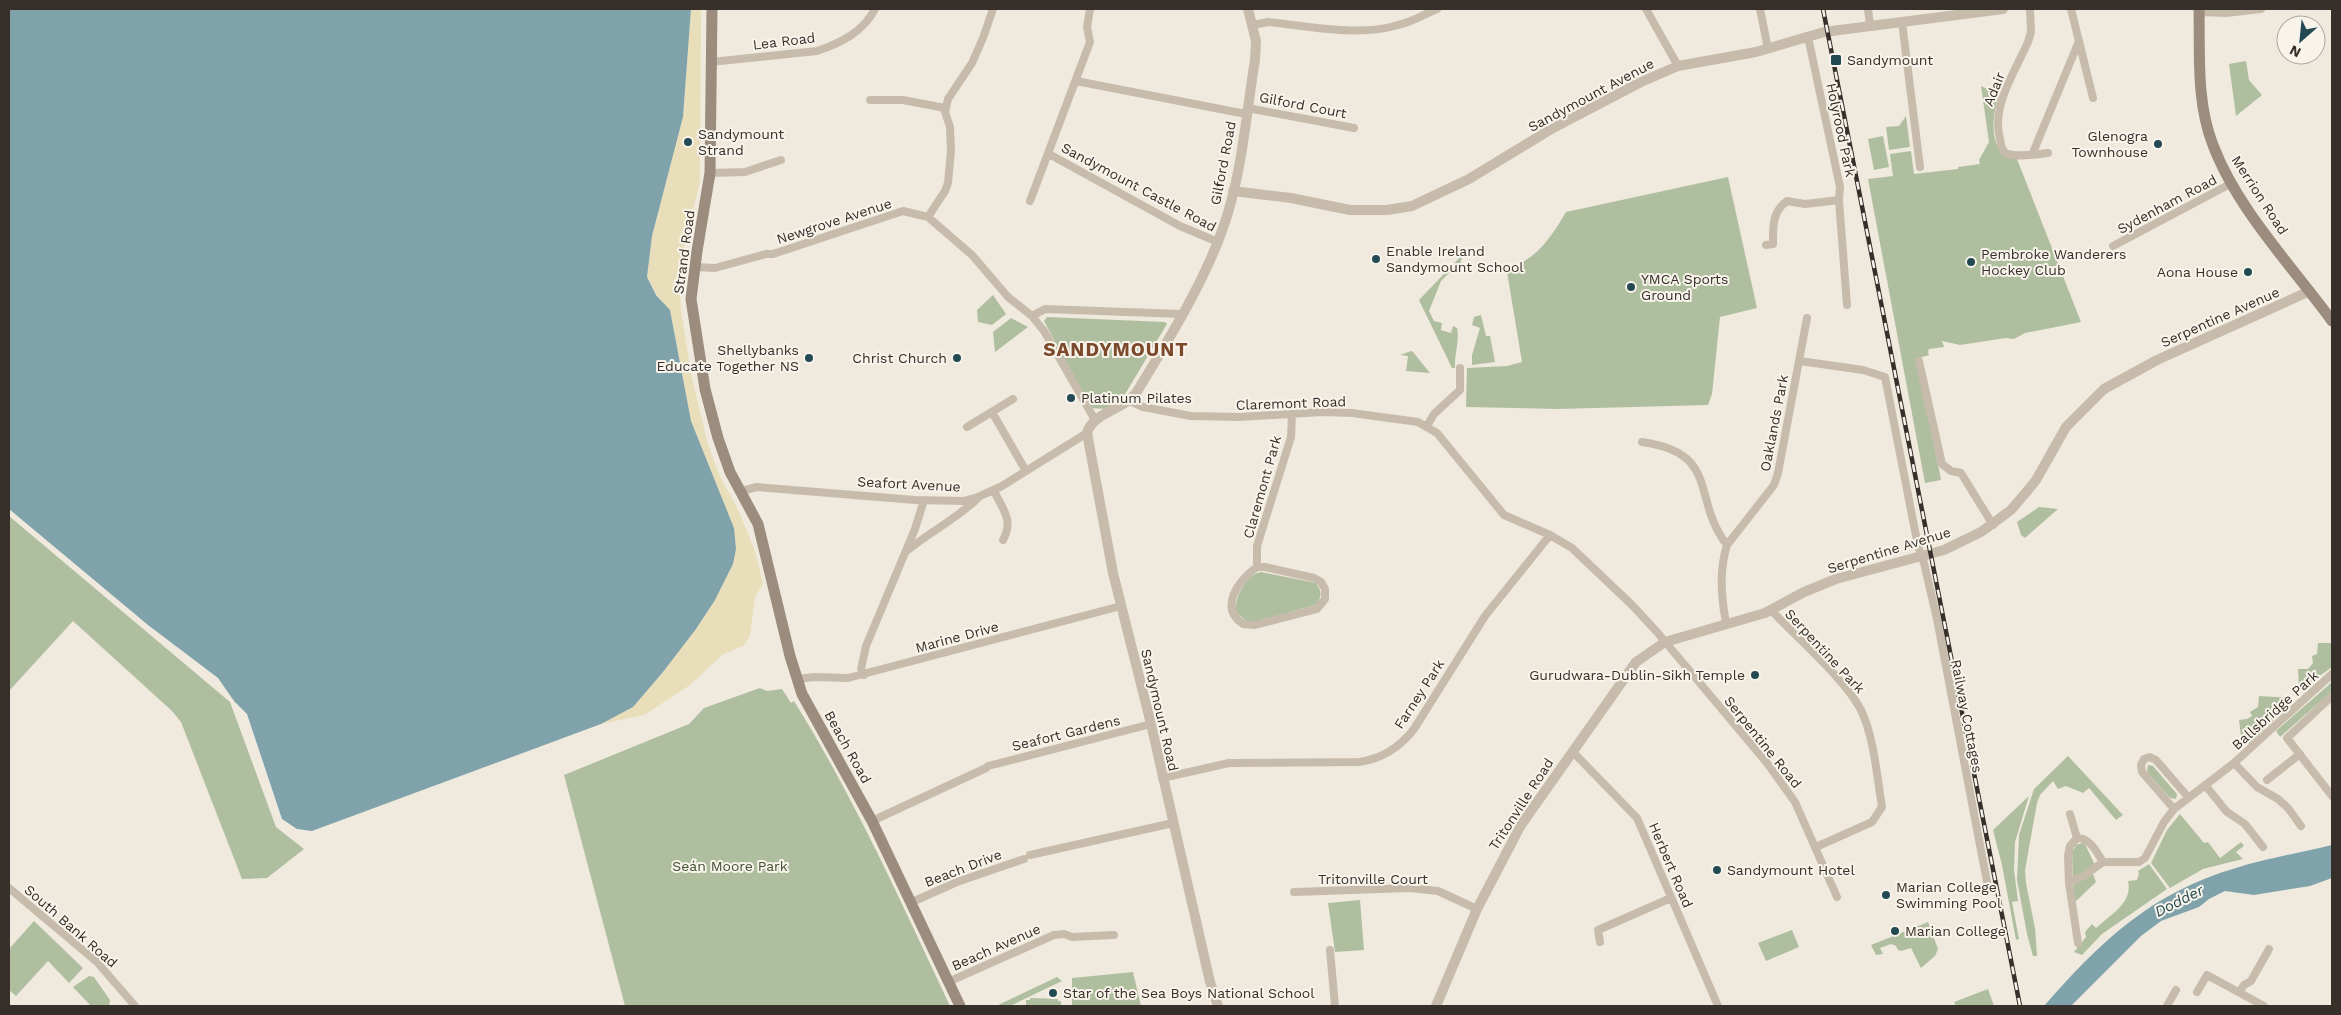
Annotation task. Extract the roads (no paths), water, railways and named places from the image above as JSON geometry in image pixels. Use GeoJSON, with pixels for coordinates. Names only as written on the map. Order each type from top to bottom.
{"type":"FeatureCollection","features":[{"type":"Feature","properties":{"kind":"main road","name":"Strand Road"},"geometry":{"type":"LineString","coordinates":[[712,9],[710,173],[691,299],[704,384],[718,438],[730,472],[741,491]]}},
{"type":"Feature","properties":{"kind":"main road","name":"Merrion Road"},"geometry":{"type":"LineString","coordinates":[[2199,10],[2201,75],[2206,117],[2212,144],[2232,183],[2256,221],[2332,321]]}},
{"type":"Feature","properties":{"kind":"main road","name":"Beach Road"},"geometry":{"type":"LineString","coordinates":[[741,491],[758,524],[790,656],[808,704],[872,820],[960,1006]]}},
{"type":"Feature","properties":{"kind":"street","name":"Lea Road"},"geometry":{"type":"LineString","coordinates":[[711,62],[817,51],[832,46],[857,31],[875,9]]}},
{"type":"Feature","properties":{"kind":"street"},"geometry":{"type":"LineString","coordinates":[[993,9],[984,38],[972,63],[952,90],[945,108],[950,136],[948,183],[945,191],[928,216],[972,255],[1008,298],[1032,316],[1044,331],[1095,420]]}},
{"type":"Feature","properties":{"kind":"street"},"geometry":{"type":"LineString","coordinates":[[1030,201],[1090,42],[1087,27],[1090,9]]}},
{"type":"Feature","properties":{"kind":"street","name":"Gilford Road"},"geometry":{"type":"LineString","coordinates":[[1130,401],[1181,314],[1218,242],[1234,191],[1255,60],[1256,41],[1248,9]]}},
{"type":"Feature","properties":{"kind":"street"},"geometry":{"type":"LineString","coordinates":[[1253,25],[1268,22],[1364,30],[1399,25],[1437,9]]}},
{"type":"Feature","properties":{"kind":"street"},"geometry":{"type":"LineString","coordinates":[[1646,9],[1678,66]]}},
{"type":"Feature","properties":{"kind":"street"},"geometry":{"type":"LineString","coordinates":[[1760,9],[1768,49]]}},
{"type":"Feature","properties":{"kind":"street"},"geometry":{"type":"LineString","coordinates":[[1868,9],[1870,25]]}},
{"type":"Feature","properties":{"kind":"street","name":"Sandymount Avenue"},"geometry":{"type":"LineString","coordinates":[[1234,191],[1291,198],[1350,210],[1387,210],[1412,206],[1469,179],[1554,128],[1641,82],[1678,66],[1768,49],[1824,32],[2003,9]]}},
{"type":"Feature","properties":{"kind":"street","name":"Adair"},"geometry":{"type":"LineString","coordinates":[[2030,9],[2031,32],[2028,42],[1997,110],[1997,116],[2003,150],[2008,154],[2032,155],[2048,152]]}},
{"type":"Feature","properties":{"kind":"street"},"geometry":{"type":"LineString","coordinates":[[2071,9],[2093,98]]}},
{"type":"Feature","properties":{"kind":"street"},"geometry":{"type":"LineString","coordinates":[[2199,10],[2226,13],[2260,9]]}},
{"type":"Feature","properties":{"kind":"street"},"geometry":{"type":"LineString","coordinates":[[1902,22],[1920,167]]}},
{"type":"Feature","properties":{"kind":"street","name":"Holyrood Park"},"geometry":{"type":"LineString","coordinates":[[1808,37],[1840,186],[1839,200],[1847,305]]}},
{"type":"Feature","properties":{"kind":"street"},"geometry":{"type":"LineString","coordinates":[[2032,155],[2079,41]]}},
{"type":"Feature","properties":{"kind":"street","name":"Gilford Court"},"geometry":{"type":"LineString","coordinates":[[1076,80],[1354,128]]}},
{"type":"Feature","properties":{"kind":"street"},"geometry":{"type":"LineString","coordinates":[[870,100],[903,100],[945,108]]}},
{"type":"Feature","properties":{"kind":"street","name":"Sandymount Castle Road"},"geometry":{"type":"LineString","coordinates":[[1049,154],[1180,226],[1218,242]]}},
{"type":"Feature","properties":{"kind":"street"},"geometry":{"type":"LineString","coordinates":[[710,173],[745,172],[781,160]]}},
{"type":"Feature","properties":{"kind":"street","name":"Sydenham Road"},"geometry":{"type":"LineString","coordinates":[[2113,246],[2232,183]]}},
{"type":"Feature","properties":{"kind":"street"},"geometry":{"type":"LineString","coordinates":[[1766,245],[1773,244],[1773,218],[1781,206],[1788,201],[1805,204],[1839,200]]}},
{"type":"Feature","properties":{"kind":"street","name":"Newgrove Avenue"},"geometry":{"type":"LineString","coordinates":[[695,267],[714,268],[766,254],[774,254],[903,211],[928,216]]}},
{"type":"Feature","properties":{"kind":"street","name":"Serpentine Avenue"},"geometry":{"type":"LineString","coordinates":[[1665,642],[1771,610],[1804,592],[1836,579],[1949,548],[1992,525],[2011,510],[2036,480],[2066,427],[2104,389],[2157,360],[2310,291]]}},
{"type":"Feature","properties":{"kind":"street"},"geometry":{"type":"LineString","coordinates":[[1032,316],[1045,309],[1181,314]]}},
{"type":"Feature","properties":{"kind":"street","name":"Oaklands Park"},"geometry":{"type":"LineString","coordinates":[[1726,623],[1721,584],[1724,556],[1728,544],[1774,485],[1807,318]]}},
{"type":"Feature","properties":{"kind":"street","name":"Oaklands Park"},"geometry":{"type":"LineString","coordinates":[[1800,361],[1863,370],[1885,377],[1909,505],[1921,555]]}},
{"type":"Feature","properties":{"kind":"street"},"geometry":{"type":"LineString","coordinates":[[1919,361],[1942,464],[1951,471],[1961,472],[1992,525]]}},
{"type":"Feature","properties":{"kind":"street"},"geometry":{"type":"LineString","coordinates":[[1427,426],[1434,414],[1460,390],[1460,368]]}},
{"type":"Feature","properties":{"kind":"street"},"geometry":{"type":"LineString","coordinates":[[967,427],[1013,399]]}},
{"type":"Feature","properties":{"kind":"street"},"geometry":{"type":"LineString","coordinates":[[1087,432],[1095,420],[1130,401]]}},
{"type":"Feature","properties":{"kind":"street","name":"Claremont Road"},"geometry":{"type":"LineString","coordinates":[[1130,401],[1143,407],[1191,416],[1322,412],[1352,413],[1412,421],[1427,426],[1437,433],[1504,515],[1550,535],[1572,548],[1588,561],[1632,605],[1665,642]]}},
{"type":"Feature","properties":{"kind":"street"},"geometry":{"type":"LineString","coordinates":[[992,412],[1026,472]]}},
{"type":"Feature","properties":{"kind":"street","name":"Claremont Park"},"geometry":{"type":"LineString","coordinates":[[1257,567],[1257,546],[1291,437],[1292,414]]}},
{"type":"Feature","properties":{"kind":"street","name":"Seafort Avenue"},"geometry":{"type":"LineString","coordinates":[[741,491],[757,486],[924,500],[963,501],[994,491],[1087,432]]}},
{"type":"Feature","properties":{"kind":"street","name":"Sandymount Road"},"geometry":{"type":"LineString","coordinates":[[1087,432],[1094,478],[1122,606],[1210,982],[1218,1006]]}},
{"type":"Feature","properties":{"kind":"street"},"geometry":{"type":"LineString","coordinates":[[1642,442],[1674,449],[1690,460],[1703,484],[1719,534],[1728,544]]}},
{"type":"Feature","properties":{"kind":"street"},"geometry":{"type":"LineString","coordinates":[[994,491],[1009,522],[1009,530],[1003,540]]}},
{"type":"Feature","properties":{"kind":"street"},"geometry":{"type":"LineString","coordinates":[[907,551],[965,510],[978,497]]}},
{"type":"Feature","properties":{"kind":"street"},"geometry":{"type":"LineString","coordinates":[[864,674],[861,669],[866,646],[907,551],[924,500]]}},
{"type":"Feature","properties":{"kind":"street","name":"Farney Park"},"geometry":{"type":"LineString","coordinates":[[1162,778],[1229,763],[1359,762],[1377,758],[1396,747],[1410,734],[1422,718],[1485,616],[1550,535]]}},
{"type":"Feature","properties":{"kind":"street","name":"Railway Cottages"},"geometry":{"type":"LineString","coordinates":[[1921,555],[1937,620],[1987,882]]}},
{"type":"Feature","properties":{"kind":"street"},"geometry":{"type":"LineString","coordinates":[[1257,567],[1318,580],[1325,589],[1322,605],[1317,609],[1263,624],[1243,624],[1231,611],[1230,604],[1245,576],[1257,567]]}},
{"type":"Feature","properties":{"kind":"street","name":"Marine Drive"},"geometry":{"type":"LineString","coordinates":[[798,679],[814,677],[848,678],[1122,606]]}},
{"type":"Feature","properties":{"kind":"street","name":"Serpentine Park"},"geometry":{"type":"LineString","coordinates":[[1771,610],[1854,698],[1867,728],[1878,784],[1882,807],[1873,821],[1816,847]]}},
{"type":"Feature","properties":{"kind":"street","name":"Tritonville Road"},"geometry":{"type":"LineString","coordinates":[[1436,1006],[1477,909],[1521,825],[1636,662],[1665,642]]}},
{"type":"Feature","properties":{"kind":"street","name":"Serpentine Road"},"geometry":{"type":"LineString","coordinates":[[1665,642],[1782,782],[1795,802],[1837,897]]}},
{"type":"Feature","properties":{"kind":"street","name":"Ballsbridge Park"},"geometry":{"type":"LineString","coordinates":[[2103,862],[2139,862],[2145,858],[2164,822],[2174,809],[2234,763],[2332,674]]}},
{"type":"Feature","properties":{"kind":"street"},"geometry":{"type":"LineString","coordinates":[[2332,696],[2287,738],[2332,796]]}},
{"type":"Feature","properties":{"kind":"street","name":"Seafort Gardens"},"geometry":{"type":"LineString","coordinates":[[872,820],[987,767],[1151,724]]}},
{"type":"Feature","properties":{"kind":"street","name":"Herbert Road"},"geometry":{"type":"LineString","coordinates":[[1572,751],[1637,818],[1718,1006]]}},
{"type":"Feature","properties":{"kind":"street"},"geometry":{"type":"LineString","coordinates":[[2267,780],[2300,754]]}},
{"type":"Feature","properties":{"kind":"street"},"geometry":{"type":"LineString","coordinates":[[2174,809],[2142,772],[2140,765],[2144,758],[2150,757],[2156,760],[2188,797]]}},
{"type":"Feature","properties":{"kind":"street","name":"Ballsbridge Park"},"geometry":{"type":"LineString","coordinates":[[2234,763],[2257,787],[2278,799],[2288,808],[2301,826]]}},
{"type":"Feature","properties":{"kind":"street"},"geometry":{"type":"LineString","coordinates":[[2205,785],[2227,812],[2245,824],[2263,847]]}},
{"type":"Feature","properties":{"kind":"street"},"geometry":{"type":"LineString","coordinates":[[2070,814],[2077,838]]}},
{"type":"Feature","properties":{"kind":"street","name":"Beach Drive"},"geometry":{"type":"LineString","coordinates":[[912,902],[957,882],[1027,857],[1173,823]]}},
{"type":"Feature","properties":{"kind":"street"},"geometry":{"type":"LineString","coordinates":[[2068,883],[2085,875],[2103,862],[2090,843],[2083,838],[2077,838]]}},
{"type":"Feature","properties":{"kind":"street"},"geometry":{"type":"LineString","coordinates":[[2077,838],[2068,850],[2068,883],[2078,943]]}},
{"type":"Feature","properties":{"kind":"street","name":"South Bank Road"},"geometry":{"type":"LineString","coordinates":[[9,888],[98,962],[135,1006]]}},
{"type":"Feature","properties":{"kind":"street","name":"Tritonville Court"},"geometry":{"type":"LineString","coordinates":[[1294,892],[1410,888],[1438,891],[1477,909]]}},
{"type":"Feature","properties":{"kind":"street"},"geometry":{"type":"LineString","coordinates":[[1600,942],[1598,930],[1672,898]]}},
{"type":"Feature","properties":{"kind":"street","name":"Beach Avenue"},"geometry":{"type":"LineString","coordinates":[[948,982],[1054,935],[1064,934],[1072,937],[1114,935]]}},
{"type":"Feature","properties":{"kind":"street"},"geometry":{"type":"LineString","coordinates":[[2240,992],[2244,985],[2251,981],[2269,949]]}},
{"type":"Feature","properties":{"kind":"street"},"geometry":{"type":"LineString","coordinates":[[1330,950],[1335,1006]]}},
{"type":"Feature","properties":{"kind":"street"},"geometry":{"type":"LineString","coordinates":[[2198,992],[2207,974],[2264,1006]]}},
{"type":"Feature","properties":{"kind":"street"},"geometry":{"type":"LineString","coordinates":[[2167,1006],[2176,990]]}},
{"type":"Feature","properties":{"kind":"street"},"geometry":{"type":"LineString","coordinates":[[2244,1006],[2248,997]]}},
{"type":"Feature","properties":{"kind":"water"},"geometry":{"type":"Polygon","coordinates":[[[9,9],[691,9],[683,117],[652,236],[647,277],[656,295],[670,310],[691,421],[734,528],[736,549],[733,564],[715,600],[696,629],[633,707],[601,724],[312,831],[297,829],[282,819],[247,714],[234,701],[218,678],[148,625],[9,509],[9,9]]]}},
{"type":"Feature","properties":{"kind":"water","name":"Dodder"},"geometry":{"type":"Polygon","coordinates":[[[2332,845],[2332,878],[2310,886],[2254,895],[2225,891],[2209,899],[2199,907],[2161,921],[2141,936],[2071,1006],[2044,1006],[2107,941],[2153,905],[2178,891],[2206,878],[2248,864],[2332,845]]]}},
{"type":"Feature","properties":{"kind":"railway"},"geometry":{"type":"LineString","coordinates":[[1823,9],[2020,1006]]}},
{"type":"Feature","properties":{"kind":"place","name":"Sandymount"},"geometry":{"type":"Point","coordinates":[1836,60]}},
{"type":"Feature","properties":{"kind":"place","name":"Sandymount Strand"},"geometry":{"type":"Point","coordinates":[688,142]}},
{"type":"Feature","properties":{"kind":"place","name":"Glenogra Townhouse"},"geometry":{"type":"Point","coordinates":[2158,144]}},
{"type":"Feature","properties":{"kind":"place","name":"Enable Ireland Sandymount School"},"geometry":{"type":"Point","coordinates":[1376,259]}},
{"type":"Feature","properties":{"kind":"place","name":"Pembroke Wanderers Hockey Club"},"geometry":{"type":"Point","coordinates":[1971,262]}},
{"type":"Feature","properties":{"kind":"place","name":"Aona House"},"geometry":{"type":"Point","coordinates":[2248,272]}},
{"type":"Feature","properties":{"kind":"place","name":"YMCA Sports Ground"},"geometry":{"type":"Point","coordinates":[1631,287]}},
{"type":"Feature","properties":{"kind":"place","name":"Shellybanks Educate Together NS"},"geometry":{"type":"Point","coordinates":[809,358]}},
{"type":"Feature","properties":{"kind":"place","name":"Christ Church"},"geometry":{"type":"Point","coordinates":[957,358]}},
{"type":"Feature","properties":{"kind":"place","name":"Platinum Pilates"},"geometry":{"type":"Point","coordinates":[1071,398]}},
{"type":"Feature","properties":{"kind":"place","name":"Gurudwara-Dublin-Sikh Temple"},"geometry":{"type":"Point","coordinates":[1755,675]}},
{"type":"Feature","properties":{"kind":"place","name":"Sandymount Hotel"},"geometry":{"type":"Point","coordinates":[1717,870]}},
{"type":"Feature","properties":{"kind":"place","name":"Marian College Swimming Pool"},"geometry":{"type":"Point","coordinates":[1886,895]}},
{"type":"Feature","properties":{"kind":"place","name":"Marian College"},"geometry":{"type":"Point","coordinates":[1895,931]}},
{"type":"Feature","properties":{"kind":"place","name":"Star of the Sea Boys National School"},"geometry":{"type":"Point","coordinates":[1053,993]}},
{"type":"Feature","properties":{"kind":"district","name":"SANDYMOUNT"},"geometry":{"type":"Point","coordinates":[1116,349]}},
{"type":"Feature","properties":{"kind":"park label","name":"Seán Moore Park"},"geometry":{"type":"Point","coordinates":[730,866]}}]}
